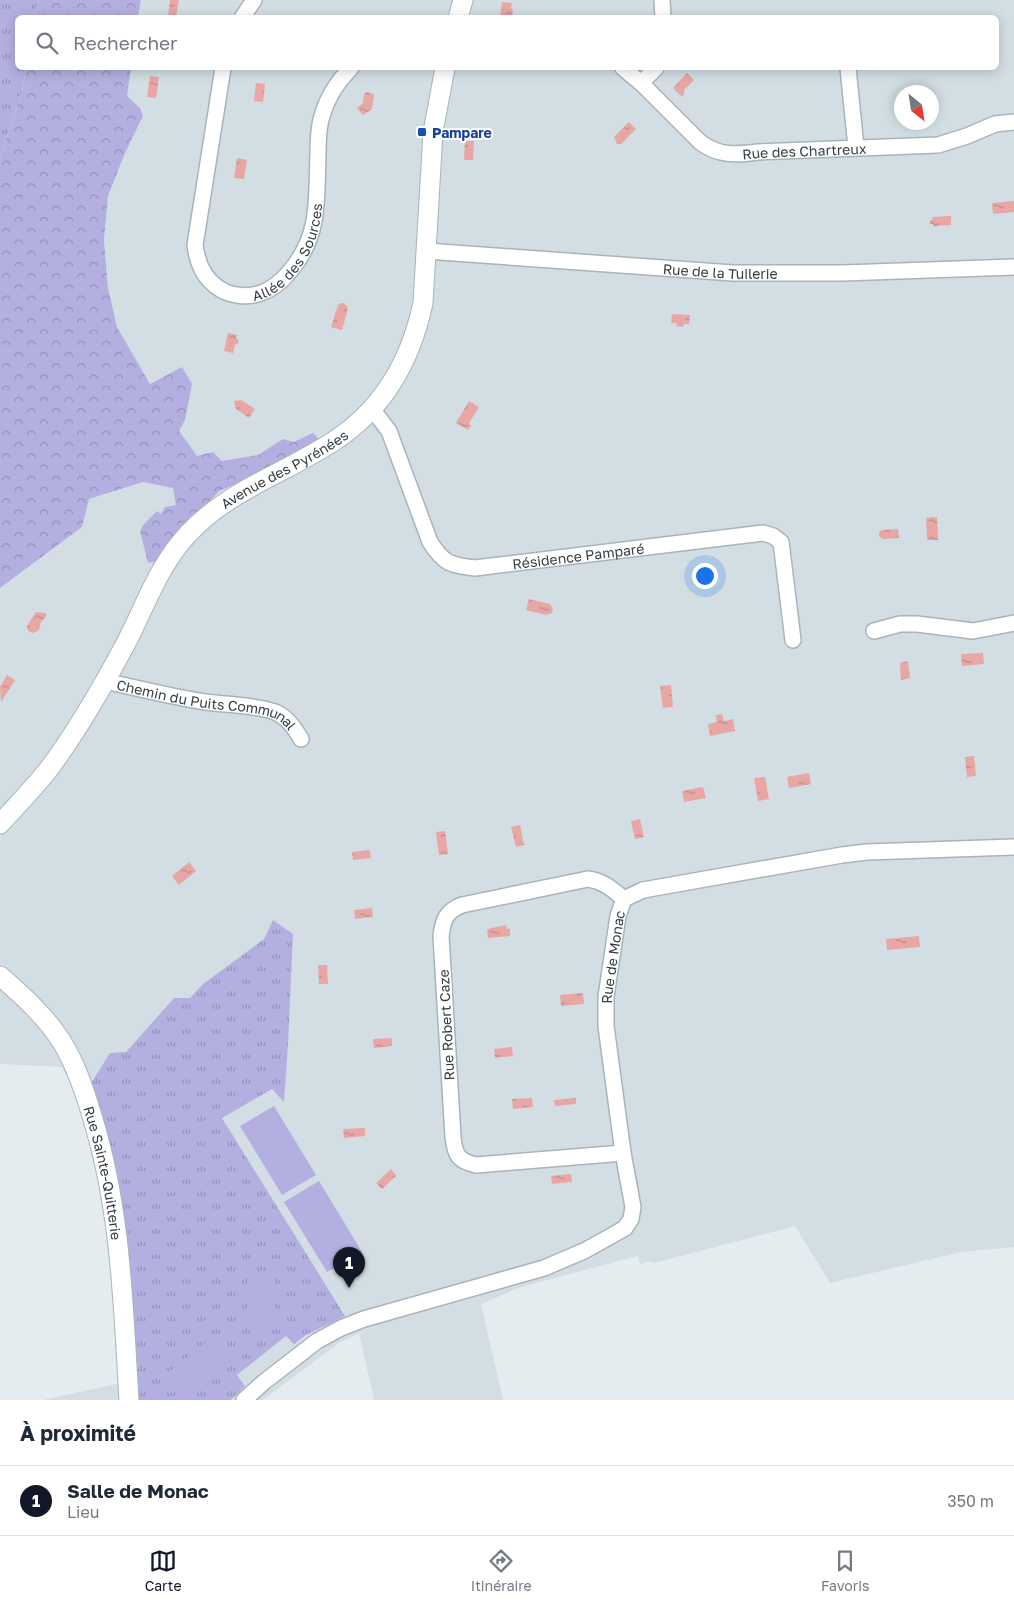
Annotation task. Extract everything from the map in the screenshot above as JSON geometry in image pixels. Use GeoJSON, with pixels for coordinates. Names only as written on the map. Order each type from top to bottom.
{"type":"FeatureCollection","features":[{"type":"Feature","properties":{"kind":"street"},"geometry":{"type":"LineString","coordinates":[[244,15],[254,0]]}},
{"type":"Feature","properties":{"kind":"street"},"geometry":{"type":"LineString","coordinates":[[459,15],[463,0]]}},
{"type":"Feature","properties":{"kind":"street"},"geometry":{"type":"LineString","coordinates":[[662,0],[662,15]]}},
{"type":"Feature","properties":{"kind":"street","name":"Allée des Sources"},"geometry":{"type":"LineString","coordinates":[[224,70],[195,245],[197,257],[208,279],[227,293],[240,296],[256,295],[277,284],[295,266],[308,245],[315,223],[318,141],[322,116],[334,88],[349,70]]}},
{"type":"Feature","properties":{"kind":"street","name":"Avenue des Pyrénées"},"geometry":{"type":"LineString","coordinates":[[0,824],[48,770],[63,748],[104,681],[172,554],[200,521],[235,494],[334,442],[353,427],[372,409],[408,356],[418,330],[424,303],[433,132],[445,70]]}},
{"type":"Feature","properties":{"kind":"street","name":"Rue des Chartreux"},"geometry":{"type":"LineString","coordinates":[[625,70],[700,142],[709,149],[720,153],[738,154],[856,147],[938,145],[967,136],[995,124],[1014,122]]}},
{"type":"Feature","properties":{"kind":"street"},"geometry":{"type":"LineString","coordinates":[[641,83],[654,70]]}},
{"type":"Feature","properties":{"kind":"street"},"geometry":{"type":"LineString","coordinates":[[848,70],[856,147]]}},
{"type":"Feature","properties":{"kind":"street","name":"Rue de la Tuilerie"},"geometry":{"type":"LineString","coordinates":[[426,251],[733,273],[843,273],[1014,267]]}},
{"type":"Feature","properties":{"kind":"street","name":"Résidence Pamparé"},"geometry":{"type":"LineString","coordinates":[[372,409],[389,431],[430,542],[440,558],[457,566],[475,568],[763,533],[773,536],[782,542],[793,640]]}},
{"type":"Feature","properties":{"kind":"street"},"geometry":{"type":"LineString","coordinates":[[874,631],[900,624],[916,624],[973,631],[1014,623]]}},
{"type":"Feature","properties":{"kind":"street","name":"Chemin du Puits Communal"},"geometry":{"type":"LineString","coordinates":[[104,681],[204,702],[262,708],[286,718],[295,728],[301,739]]}},
{"type":"Feature","properties":{"kind":"street","name":"Rue de Monac"},"geometry":{"type":"LineString","coordinates":[[244,1400],[317,1341],[341,1328],[364,1319],[544,1268],[584,1251],[625,1228],[631,1219],[633,1207],[623,1152],[606,1026],[606,997],[618,916],[624,899],[643,890],[816,858],[867,852],[1014,847]]}},
{"type":"Feature","properties":{"kind":"street","name":"Rue Robert Caze"},"geometry":{"type":"LineString","coordinates":[[623,1152],[476,1165],[466,1163],[458,1156],[454,1148],[453,1137],[441,936],[442,925],[446,915],[453,908],[588,879],[598,880],[606,884],[624,899]]}},
{"type":"Feature","properties":{"kind":"street","name":"Rue Sainte-Quitterie"},"geometry":{"type":"LineString","coordinates":[[0,976],[38,1012],[59,1038],[78,1076],[96,1130],[112,1197],[118,1241],[129,1400]]}},
{"type":"Feature","properties":{"kind":"shaded area"},"geometry":{"type":"Polygon","coordinates":[[[141,0],[1014,0],[1014,1247],[961,1252],[830,1283],[795,1226],[654,1263],[651,1261],[640,1264],[638,1256],[521,1287],[481,1304],[503,1400],[374,1400],[359,1333],[339,1343],[263,1400],[231,1400],[245,1386],[237,1375],[286,1336],[294,1344],[306,1335],[344,1316],[222,1118],[272,1088],[284,1101],[293,934],[264,939],[203,984],[190,998],[174,998],[126,1052],[135,1400],[43,1400],[121,1383],[110,1248],[103,1195],[78,1100],[62,1067],[0,1064],[0,588],[82,527],[89,499],[143,482],[150,384],[117,327],[108,288],[104,240],[108,196],[125,153],[143,116],[140,108],[126,96],[131,70],[999,70],[999,15],[138,15],[141,0]]]}},
{"type":"Feature","properties":{"kind":"green space"},"geometry":{"type":"Polygon","coordinates":[[[0,0],[39,0],[34,15],[15,15],[15,70],[26,70],[22,92],[0,158],[0,0]]]}},
{"type":"Feature","properties":{"kind":"green space"},"geometry":{"type":"Polygon","coordinates":[[[39,0],[141,0],[138,15],[34,15],[39,0]]]}},
{"type":"Feature","properties":{"kind":"green space"},"geometry":{"type":"Polygon","coordinates":[[[26,70],[131,70],[127,96],[140,108],[143,116],[125,153],[108,196],[104,240],[108,288],[117,327],[150,384],[182,367],[192,384],[185,420],[179,431],[197,456],[213,452],[222,461],[258,455],[283,439],[294,442],[313,433],[320,440],[251,478],[219,491],[160,561],[148,563],[140,531],[157,511],[161,514],[165,507],[176,505],[173,488],[143,482],[89,499],[82,527],[0,588],[0,158],[22,92],[26,70]]]}},
{"type":"Feature","properties":{"kind":"green space"},"geometry":{"type":"Polygon","coordinates":[[[273,920],[293,934],[284,1102],[272,1089],[222,1118],[345,1316],[306,1335],[294,1344],[286,1336],[237,1375],[245,1386],[231,1400],[135,1400],[90,1085],[110,1053],[126,1052],[174,998],[190,998],[203,984],[264,939],[273,920]]]}},
{"type":"Feature","properties":{"kind":"green space"},"geometry":{"type":"Polygon","coordinates":[[[274,1106],[316,1175],[282,1195],[240,1126],[274,1106]]]}},
{"type":"Feature","properties":{"kind":"green space"},"geometry":{"type":"Polygon","coordinates":[[[319,1181],[362,1252],[327,1272],[284,1202],[319,1181]]]}},
{"type":"Feature","properties":{"kind":"green space"},"geometry":{"type":"Polygon","coordinates":[[[247,1274],[275,1274],[275,1326],[247,1326],[247,1274]]]}},
{"type":"Feature","properties":{"kind":"green space"},"geometry":{"type":"Polygon","coordinates":[[[211,1339],[225,1357],[179,1393],[165,1375],[211,1339]]]}},
{"type":"Feature","properties":{"kind":"water"},"geometry":{"type":"Polygon","coordinates":[[[170,0],[179,0],[176,15],[168,15],[170,0]]]}},
{"type":"Feature","properties":{"kind":"water"},"geometry":{"type":"Polygon","coordinates":[[[502,2],[512,3],[512,15],[500,15],[502,2]]]}},
{"type":"Feature","properties":{"kind":"water"},"geometry":{"type":"Polygon","coordinates":[[[687,73],[694,80],[684,90],[682,97],[673,88],[687,73]]]}},
{"type":"Feature","properties":{"kind":"water"},"geometry":{"type":"Polygon","coordinates":[[[150,76],[159,77],[156,98],[147,97],[150,76]]]}},
{"type":"Feature","properties":{"kind":"water"},"geometry":{"type":"Polygon","coordinates":[[[256,83],[265,84],[263,102],[254,101],[256,83]]]}},
{"type":"Feature","properties":{"kind":"water"},"geometry":{"type":"Polygon","coordinates":[[[367,92],[374,94],[372,109],[363,115],[357,108],[363,103],[364,94],[367,92]]]}},
{"type":"Feature","properties":{"kind":"water"},"geometry":{"type":"Polygon","coordinates":[[[629,122],[636,129],[621,144],[617,144],[614,137],[629,122]]]}},
{"type":"Feature","properties":{"kind":"water"},"geometry":{"type":"Polygon","coordinates":[[[465,141],[474,141],[473,160],[464,160],[465,141]]]}},
{"type":"Feature","properties":{"kind":"water"},"geometry":{"type":"Polygon","coordinates":[[[237,158],[247,160],[244,179],[234,178],[237,158]]]}},
{"type":"Feature","properties":{"kind":"water"},"geometry":{"type":"Polygon","coordinates":[[[1014,201],[1014,212],[993,214],[992,203],[1014,201]]]}},
{"type":"Feature","properties":{"kind":"water"},"geometry":{"type":"Polygon","coordinates":[[[951,216],[951,225],[933,226],[933,224],[930,224],[930,220],[933,220],[932,217],[951,216]]]}},
{"type":"Feature","properties":{"kind":"water"},"geometry":{"type":"Polygon","coordinates":[[[344,303],[348,308],[342,330],[331,327],[338,305],[344,303]]]}},
{"type":"Feature","properties":{"kind":"water"},"geometry":{"type":"Polygon","coordinates":[[[672,314],[690,315],[689,324],[684,324],[683,327],[676,326],[677,323],[671,323],[672,314]]]}},
{"type":"Feature","properties":{"kind":"water"},"geometry":{"type":"Polygon","coordinates":[[[228,333],[237,335],[236,338],[239,341],[235,345],[233,353],[224,351],[228,333]]]}},
{"type":"Feature","properties":{"kind":"water"},"geometry":{"type":"Polygon","coordinates":[[[241,400],[255,409],[249,418],[236,409],[234,401],[241,400]]]}},
{"type":"Feature","properties":{"kind":"water"},"geometry":{"type":"Polygon","coordinates":[[[469,401],[479,407],[469,423],[471,426],[468,430],[456,423],[469,401]]]}},
{"type":"Feature","properties":{"kind":"water"},"geometry":{"type":"Polygon","coordinates":[[[937,517],[938,540],[927,540],[926,518],[937,517]]]}},
{"type":"Feature","properties":{"kind":"water"},"geometry":{"type":"Polygon","coordinates":[[[898,529],[899,538],[883,539],[879,536],[879,532],[882,530],[898,529]]]}},
{"type":"Feature","properties":{"kind":"water"},"geometry":{"type":"Polygon","coordinates":[[[529,599],[550,604],[553,609],[552,613],[546,615],[526,610],[529,599]]]}},
{"type":"Feature","properties":{"kind":"water"},"geometry":{"type":"Polygon","coordinates":[[[36,612],[47,615],[41,622],[39,630],[33,633],[28,631],[27,626],[36,612]]]}},
{"type":"Feature","properties":{"kind":"water"},"geometry":{"type":"Polygon","coordinates":[[[983,653],[984,664],[962,666],[961,654],[983,653]]]}},
{"type":"Feature","properties":{"kind":"water"},"geometry":{"type":"Polygon","coordinates":[[[908,661],[910,678],[901,680],[900,663],[908,661]]]}},
{"type":"Feature","properties":{"kind":"water"},"geometry":{"type":"Polygon","coordinates":[[[7,675],[15,680],[1,702],[0,687],[7,675]]]}},
{"type":"Feature","properties":{"kind":"water"},"geometry":{"type":"Polygon","coordinates":[[[671,685],[673,707],[663,708],[660,686],[671,685]]]}},
{"type":"Feature","properties":{"kind":"water"},"geometry":{"type":"Polygon","coordinates":[[[722,714],[724,721],[733,719],[735,731],[710,736],[708,724],[717,722],[716,715],[722,714]]]}},
{"type":"Feature","properties":{"kind":"water"},"geometry":{"type":"Polygon","coordinates":[[[974,756],[976,776],[967,777],[965,757],[974,756]]]}},
{"type":"Feature","properties":{"kind":"water"},"geometry":{"type":"Polygon","coordinates":[[[809,773],[811,784],[789,788],[787,777],[809,773]]]}},
{"type":"Feature","properties":{"kind":"water"},"geometry":{"type":"Polygon","coordinates":[[[765,777],[769,799],[758,801],[754,778],[765,777]]]}},
{"type":"Feature","properties":{"kind":"water"},"geometry":{"type":"Polygon","coordinates":[[[703,787],[706,798],[684,802],[682,791],[703,787]]]}},
{"type":"Feature","properties":{"kind":"water"},"geometry":{"type":"Polygon","coordinates":[[[640,819],[644,837],[635,839],[631,821],[640,819]]]}},
{"type":"Feature","properties":{"kind":"water"},"geometry":{"type":"Polygon","coordinates":[[[520,825],[524,845],[516,847],[511,827],[520,825]]]}},
{"type":"Feature","properties":{"kind":"water"},"geometry":{"type":"Polygon","coordinates":[[[445,831],[448,854],[439,855],[436,832],[445,831]]]}},
{"type":"Feature","properties":{"kind":"water"},"geometry":{"type":"Polygon","coordinates":[[[370,850],[371,858],[353,860],[352,852],[370,850]]]}},
{"type":"Feature","properties":{"kind":"water"},"geometry":{"type":"Polygon","coordinates":[[[189,862],[196,871],[179,885],[172,876],[189,862]]]}},
{"type":"Feature","properties":{"kind":"water"},"geometry":{"type":"Polygon","coordinates":[[[372,908],[373,917],[355,919],[354,910],[372,908]]]}},
{"type":"Feature","properties":{"kind":"water"},"geometry":{"type":"Polygon","coordinates":[[[506,925],[507,929],[510,929],[510,936],[488,938],[487,929],[506,925]]]}},
{"type":"Feature","properties":{"kind":"water"},"geometry":{"type":"Polygon","coordinates":[[[919,936],[920,947],[887,950],[886,939],[919,936]]]}},
{"type":"Feature","properties":{"kind":"water"},"geometry":{"type":"Polygon","coordinates":[[[318,965],[327,965],[328,984],[319,984],[318,965]]]}},
{"type":"Feature","properties":{"kind":"water"},"geometry":{"type":"Polygon","coordinates":[[[583,993],[584,1004],[561,1006],[560,995],[583,993]]]}},
{"type":"Feature","properties":{"kind":"water"},"geometry":{"type":"Polygon","coordinates":[[[392,1038],[392,1046],[374,1048],[373,1039],[392,1038]]]}},
{"type":"Feature","properties":{"kind":"water"},"geometry":{"type":"Polygon","coordinates":[[[512,1047],[513,1056],[495,1058],[494,1049],[512,1047]]]}},
{"type":"Feature","properties":{"kind":"water"},"geometry":{"type":"Polygon","coordinates":[[[532,1098],[533,1107],[513,1109],[512,1099],[532,1098]]]}},
{"type":"Feature","properties":{"kind":"water"},"geometry":{"type":"Polygon","coordinates":[[[576,1098],[576,1104],[555,1106],[554,1100],[576,1098]]]}},
{"type":"Feature","properties":{"kind":"water"},"geometry":{"type":"Polygon","coordinates":[[[365,1128],[365,1136],[344,1138],[343,1129],[365,1128]]]}},
{"type":"Feature","properties":{"kind":"water"},"geometry":{"type":"Polygon","coordinates":[[[391,1169],[396,1176],[382,1189],[376,1183],[391,1169]]]}},
{"type":"Feature","properties":{"kind":"water"},"geometry":{"type":"Polygon","coordinates":[[[571,1174],[572,1182],[552,1184],[551,1176],[571,1174]]]}},
{"type":"Feature","properties":{"kind":"place","name":"Pampare"},"geometry":{"type":"Point","coordinates":[422,132]}},
{"type":"Feature","properties":{"kind":"place","name":"Salle de Monac"},"geometry":{"type":"Point","coordinates":[349,1288]}}]}
